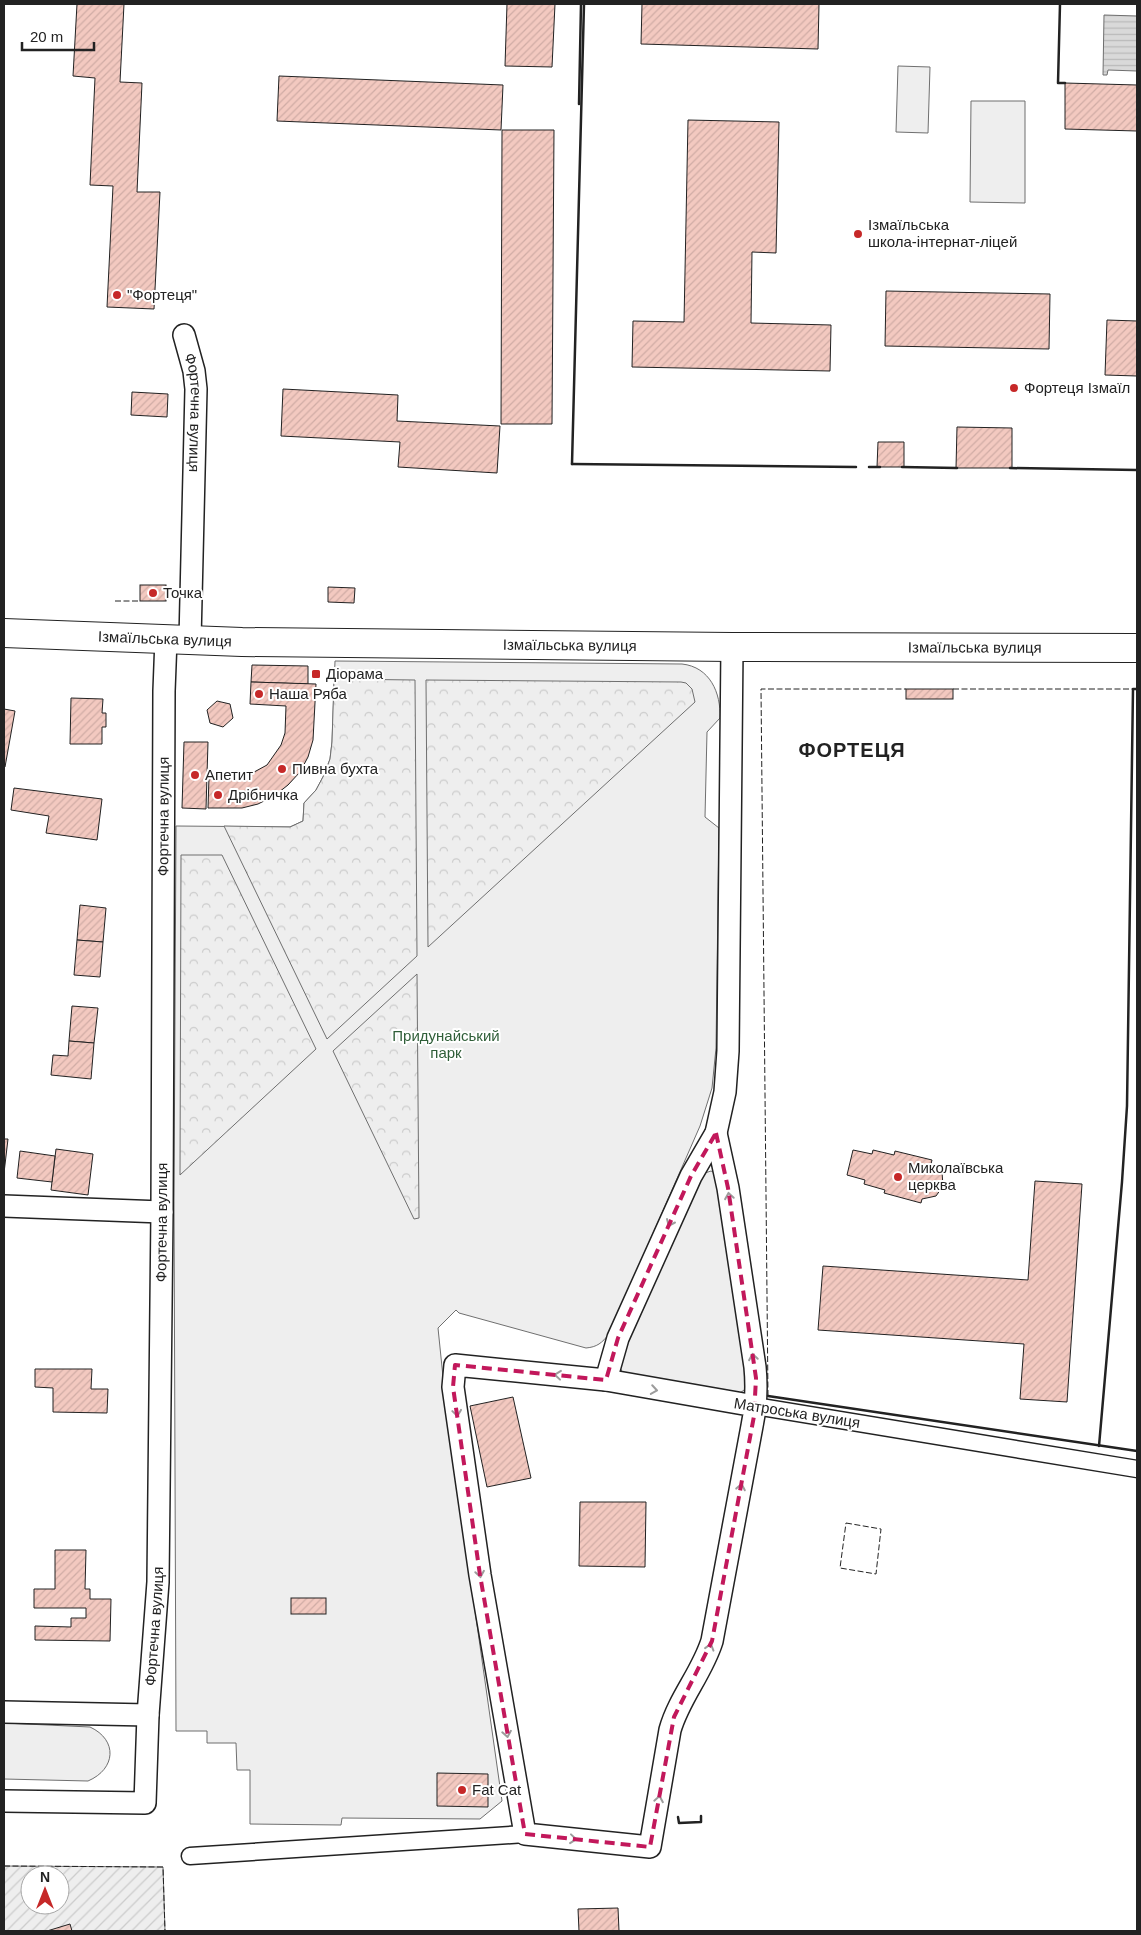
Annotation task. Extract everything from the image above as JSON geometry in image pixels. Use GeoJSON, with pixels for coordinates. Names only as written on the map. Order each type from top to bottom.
{"type":"FeatureCollection","features":[{"type":"Feature","properties":{"kind":"street","name":"Фортечна вулиця"},"geometry":{"type":"LineString","coordinates":[[4,1801],[145,1803],[148,1715],[158,1582],[162,1212],[164,691],[178,640],[196,389],[192,362],[184,335]]}},
{"type":"Feature","properties":{"kind":"street","name":"Ізмаїльська вулиця"},"geometry":{"type":"LineString","coordinates":[[4,634],[251,642],[732,647],[1137,648]]}},
{"type":"Feature","properties":{"kind":"street"},"geometry":{"type":"LineString","coordinates":[[606,1380],[618,1338],[691,1176],[716,1133],[725,1092],[728,1051],[732,647]]}},
{"type":"Feature","properties":{"kind":"street"},"geometry":{"type":"LineString","coordinates":[[190,1856],[525,1834],[650,1847],[674,1718],[679,1705],[701,1668],[712,1641],[755,1406],[755,1368],[728,1188],[716,1133]]}},
{"type":"Feature","properties":{"kind":"street"},"geometry":{"type":"LineString","coordinates":[[4,1206],[162,1212]]}},
{"type":"Feature","properties":{"kind":"street","name":"Матроська вулиця"},"geometry":{"type":"LineString","coordinates":[[525,1834],[478,1565],[453,1387],[455,1365],[606,1380],[642,1388],[1137,1469]]}},
{"type":"Feature","properties":{"kind":"street"},"geometry":{"type":"LineString","coordinates":[[4,1712],[148,1715]]}},
{"type":"Feature","properties":{"kind":"highlighted area"},"geometry":{"type":"Polygon","coordinates":[[[716,1133],[728,1188],[756,1378],[754,1416],[712,1641],[674,1717],[650,1847],[525,1834],[480,1575],[453,1387],[455,1365],[606,1380],[618,1338],[691,1176],[716,1133]]]}},
{"type":"Feature","properties":{"kind":"green space"},"geometry":{"type":"Polygon","coordinates":[[[898,66],[930,67],[928,133],[896,132],[898,66]]]}},
{"type":"Feature","properties":{"kind":"green space"},"geometry":{"type":"Polygon","coordinates":[[[971,101],[1025,101],[1025,203],[970,202],[971,101]]]}},
{"type":"Feature","properties":{"kind":"green space","name":"Придунайський парк"},"geometry":{"type":"Polygon","coordinates":[[[335,661],[682,664],[692,666],[707,676],[716,691],[720,709],[720,718],[707,732],[705,817],[719,828],[716,1048],[712,1088],[700,1126],[609,1334],[599,1344],[586,1348],[459,1313],[456,1310],[438,1328],[446,1406],[502,1801],[480,1819],[342,1818],[341,1825],[250,1824],[250,1770],[237,1770],[236,1743],[207,1743],[207,1731],[176,1731],[174,1200],[176,826],[290,827],[303,821],[304,803],[316,790],[330,759],[335,661]]]}},
{"type":"Feature","properties":{"kind":"green space"},"geometry":{"type":"Polygon","coordinates":[[[334,679],[415,680],[417,956],[327,1039],[224,826],[290,827],[303,821],[304,803],[316,790],[330,759],[334,679]]]}},
{"type":"Feature","properties":{"kind":"green space"},"geometry":{"type":"Polygon","coordinates":[[[426,680],[681,682],[686,683],[692,689],[695,702],[428,947],[426,680]]]}},
{"type":"Feature","properties":{"kind":"green space"},"geometry":{"type":"Polygon","coordinates":[[[181,855],[222,855],[316,1049],[180,1175],[181,855]]]}},
{"type":"Feature","properties":{"kind":"green space"},"geometry":{"type":"Polygon","coordinates":[[[417,974],[419,1218],[414,1219],[333,1051],[417,974]]]}},
{"type":"Feature","properties":{"kind":"green space"},"geometry":{"type":"Polygon","coordinates":[[[711,1171],[717,1174],[748,1387],[740,1393],[623,1374],[619,1365],[620,1355],[700,1178],[705,1173],[711,1171]]]}},
{"type":"Feature","properties":{"kind":"green space"},"geometry":{"type":"Polygon","coordinates":[[[4,1723],[90,1727],[105,1739],[110,1754],[108,1762],[97,1776],[88,1781],[4,1779],[4,1723]]]}},
{"type":"Feature","properties":{"kind":"green space"},"geometry":{"type":"Polygon","coordinates":[[[4,1866],[20,1866],[20,1915],[70,1915],[70,1866],[163,1867],[165,1931],[4,1931],[4,1866]]]}},
{"type":"Feature","properties":{"kind":"shaded area"},"geometry":{"type":"Polygon","coordinates":[[[1104,15],[1137,16],[1137,71],[1108,70],[1107,75],[1103,75],[1104,15]]]}},
{"type":"Feature","properties":{"kind":"building"},"geometry":{"type":"Polygon","coordinates":[[[77,4],[124,4],[120,82],[142,83],[137,192],[160,192],[154,309],[107,307],[113,186],[90,185],[95,78],[73,76],[77,4]]]}},
{"type":"Feature","properties":{"kind":"building"},"geometry":{"type":"Polygon","coordinates":[[[507,4],[555,4],[552,67],[505,66],[507,4]]]}},
{"type":"Feature","properties":{"kind":"building"},"geometry":{"type":"Polygon","coordinates":[[[642,4],[819,4],[818,49],[641,44],[642,4]]]}},
{"type":"Feature","properties":{"kind":"building"},"geometry":{"type":"Polygon","coordinates":[[[279,76],[503,85],[501,130],[277,121],[279,76]]]}},
{"type":"Feature","properties":{"kind":"building"},"geometry":{"type":"Polygon","coordinates":[[[1065,83],[1137,85],[1137,131],[1065,129],[1065,83]]]}},
{"type":"Feature","properties":{"kind":"building"},"geometry":{"type":"Polygon","coordinates":[[[688,120],[779,122],[776,253],[752,252],[751,323],[831,325],[830,371],[632,367],[633,321],[684,322],[688,120]]]}},
{"type":"Feature","properties":{"kind":"building"},"geometry":{"type":"Polygon","coordinates":[[[502,130],[554,130],[552,424],[501,424],[502,130]]]}},
{"type":"Feature","properties":{"kind":"building"},"geometry":{"type":"Polygon","coordinates":[[[886,291],[1050,294],[1049,349],[885,346],[886,291]]]}},
{"type":"Feature","properties":{"kind":"building"},"geometry":{"type":"Polygon","coordinates":[[[1107,320],[1137,321],[1137,376],[1105,375],[1107,320]]]}},
{"type":"Feature","properties":{"kind":"building"},"geometry":{"type":"Polygon","coordinates":[[[283,389],[398,395],[397,421],[500,426],[497,473],[398,467],[400,442],[281,436],[283,389]]]}},
{"type":"Feature","properties":{"kind":"building"},"geometry":{"type":"Polygon","coordinates":[[[132,392],[168,394],[167,417],[131,415],[132,392]]]}},
{"type":"Feature","properties":{"kind":"building"},"geometry":{"type":"Polygon","coordinates":[[[957,427],[1012,428],[1012,468],[956,468],[957,427]]]}},
{"type":"Feature","properties":{"kind":"building"},"geometry":{"type":"Polygon","coordinates":[[[878,442],[904,442],[904,467],[877,467],[878,442]]]}},
{"type":"Feature","properties":{"kind":"building","name":"Точка"},"geometry":{"type":"Polygon","coordinates":[[[140,585],[166,585],[166,601],[140,601],[140,585]]]}},
{"type":"Feature","properties":{"kind":"building"},"geometry":{"type":"Polygon","coordinates":[[[328,587],[355,588],[354,603],[328,602],[328,587]]]}},
{"type":"Feature","properties":{"kind":"building"},"geometry":{"type":"Polygon","coordinates":[[[252,665],[308,666],[308,684],[251,682],[252,665]]]}},
{"type":"Feature","properties":{"kind":"building"},"geometry":{"type":"Polygon","coordinates":[[[251,682],[316,684],[313,740],[308,757],[300,772],[274,796],[258,804],[242,808],[208,808],[209,777],[221,780],[245,777],[267,765],[281,745],[285,733],[286,706],[250,704],[251,682]]]}},
{"type":"Feature","properties":{"kind":"building"},"geometry":{"type":"Polygon","coordinates":[[[906,689],[953,689],[953,699],[906,699],[906,689]]]}},
{"type":"Feature","properties":{"kind":"building"},"geometry":{"type":"Polygon","coordinates":[[[71,698],[103,699],[102,713],[106,713],[106,727],[102,727],[102,744],[70,744],[71,698]]]}},
{"type":"Feature","properties":{"kind":"building"},"geometry":{"type":"Polygon","coordinates":[[[217,701],[230,704],[233,718],[223,727],[210,723],[207,710],[217,701]]]}},
{"type":"Feature","properties":{"kind":"building"},"geometry":{"type":"Polygon","coordinates":[[[4,709],[15,711],[5,767],[4,767],[4,709]]]}},
{"type":"Feature","properties":{"kind":"building","name":"Апетит"},"geometry":{"type":"Polygon","coordinates":[[[184,742],[208,742],[206,809],[182,808],[184,742]]]}},
{"type":"Feature","properties":{"kind":"building"},"geometry":{"type":"Polygon","coordinates":[[[14,788],[102,799],[97,840],[46,833],[49,816],[11,810],[14,788]]]}},
{"type":"Feature","properties":{"kind":"building"},"geometry":{"type":"Polygon","coordinates":[[[80,905],[106,908],[103,942],[77,940],[80,905]]]}},
{"type":"Feature","properties":{"kind":"building"},"geometry":{"type":"Polygon","coordinates":[[[77,940],[103,942],[100,977],[74,975],[77,940]]]}},
{"type":"Feature","properties":{"kind":"building"},"geometry":{"type":"Polygon","coordinates":[[[72,1006],[98,1008],[94,1043],[69,1041],[72,1006]]]}},
{"type":"Feature","properties":{"kind":"building"},"geometry":{"type":"Polygon","coordinates":[[[69,1041],[94,1043],[91,1079],[51,1075],[53,1055],[68,1056],[69,1041]]]}},
{"type":"Feature","properties":{"kind":"building"},"geometry":{"type":"Polygon","coordinates":[[[4,1139],[8,1139],[4,1173],[4,1139]]]}},
{"type":"Feature","properties":{"kind":"building"},"geometry":{"type":"Polygon","coordinates":[[[56,1149],[93,1154],[88,1195],[51,1190],[56,1149]]]}},
{"type":"Feature","properties":{"kind":"building","name":"Миколаївська церква"},"geometry":{"type":"Polygon","coordinates":[[[853,1150],[872,1154],[873,1150],[894,1155],[895,1151],[932,1160],[931,1164],[942,1172],[943,1186],[936,1196],[922,1199],[921,1203],[884,1193],[885,1190],[864,1184],[865,1180],[847,1175],[853,1150]]]}},
{"type":"Feature","properties":{"kind":"building"},"geometry":{"type":"Polygon","coordinates":[[[20,1151],[55,1156],[52,1182],[17,1178],[20,1151]]]}},
{"type":"Feature","properties":{"kind":"building"},"geometry":{"type":"Polygon","coordinates":[[[1035,1181],[1082,1184],[1067,1402],[1020,1399],[1024,1344],[818,1330],[823,1266],[1028,1280],[1035,1181]]]}},
{"type":"Feature","properties":{"kind":"building"},"geometry":{"type":"Polygon","coordinates":[[[35,1369],[92,1369],[91,1389],[108,1389],[107,1413],[53,1412],[53,1388],[35,1387],[35,1369]]]}},
{"type":"Feature","properties":{"kind":"building"},"geometry":{"type":"Polygon","coordinates":[[[513,1397],[531,1478],[487,1487],[470,1406],[513,1397]]]}},
{"type":"Feature","properties":{"kind":"building"},"geometry":{"type":"Polygon","coordinates":[[[580,1502],[646,1502],[645,1567],[579,1566],[580,1502]]]}},
{"type":"Feature","properties":{"kind":"building"},"geometry":{"type":"Polygon","coordinates":[[[55,1550],[86,1550],[85,1589],[90,1589],[90,1599],[111,1599],[110,1641],[35,1640],[35,1626],[71,1627],[71,1618],[86,1618],[86,1608],[34,1608],[34,1589],[55,1589],[55,1550]]]}},
{"type":"Feature","properties":{"kind":"building"},"geometry":{"type":"Polygon","coordinates":[[[291,1598],[326,1598],[326,1614],[291,1614],[291,1598]]]}},
{"type":"Feature","properties":{"kind":"building","name":"Fat Cat"},"geometry":{"type":"Polygon","coordinates":[[[437,1773],[488,1774],[488,1807],[437,1806],[437,1773]]]}},
{"type":"Feature","properties":{"kind":"building"},"geometry":{"type":"Polygon","coordinates":[[[618,1908],[619,1931],[579,1931],[578,1909],[618,1908]]]}},
{"type":"Feature","properties":{"kind":"building"},"geometry":{"type":"Polygon","coordinates":[[[70,1924],[72,1931],[47,1931],[70,1924]]]}},
{"type":"Feature","properties":{"kind":"fence"},"geometry":{"type":"LineString","coordinates":[[115,601],[140,601]]}},
{"type":"Feature","properties":{"kind":"fence"},"geometry":{"type":"LineString","coordinates":[[768,1396],[761,689],[906,689]]}},
{"type":"Feature","properties":{"kind":"fence"},"geometry":{"type":"LineString","coordinates":[[953,689],[1133,689]]}},
{"type":"Feature","properties":{"kind":"fence"},"geometry":{"type":"LineString","coordinates":[[846,1523],[881,1529],[876,1574],[840,1568],[846,1523]]}},
{"type":"Feature","properties":{"kind":"fence"},"geometry":{"type":"LineString","coordinates":[[4,1866],[163,1867],[165,1931]]}},
{"type":"Feature","properties":{"kind":"wall"},"geometry":{"type":"LineString","coordinates":[[579,104],[581,4]]}},
{"type":"Feature","properties":{"kind":"wall"},"geometry":{"type":"LineString","coordinates":[[572,464],[584,4]]}},
{"type":"Feature","properties":{"kind":"wall"},"geometry":{"type":"LineString","coordinates":[[1060,4],[1058,83],[1065,83]]}},
{"type":"Feature","properties":{"kind":"wall"},"geometry":{"type":"LineString","coordinates":[[572,464],[856,467]]}},
{"type":"Feature","properties":{"kind":"wall"},"geometry":{"type":"LineString","coordinates":[[869,467],[880,467]]}},
{"type":"Feature","properties":{"kind":"wall"},"geometry":{"type":"LineString","coordinates":[[902,467],[957,468]]}},
{"type":"Feature","properties":{"kind":"wall"},"geometry":{"type":"LineString","coordinates":[[1010,468],[1137,470]]}},
{"type":"Feature","properties":{"kind":"wall"},"geometry":{"type":"LineString","coordinates":[[1099,1446],[1127,1106],[1133,689],[1137,689]]}},
{"type":"Feature","properties":{"kind":"wall"},"geometry":{"type":"LineString","coordinates":[[768,1396],[1137,1451]]}},
{"type":"Feature","properties":{"kind":"wall"},"geometry":{"type":"LineString","coordinates":[[678,1817],[679,1823],[701,1822],[701,1816]]}},
{"type":"Feature","properties":{"kind":"place","name":"Ізмаїльська школа-інтернат-ліцей"},"geometry":{"type":"Point","coordinates":[858,234]}},
{"type":"Feature","properties":{"kind":"place","name":"\"Фортеця\""},"geometry":{"type":"Point","coordinates":[117,295]}},
{"type":"Feature","properties":{"kind":"place","name":"Фортеця Ізмаїл"},"geometry":{"type":"Point","coordinates":[1014,388]}},
{"type":"Feature","properties":{"kind":"place","name":"Точка"},"geometry":{"type":"Point","coordinates":[153,593]}},
{"type":"Feature","properties":{"kind":"place","name":"Діорама"},"geometry":{"type":"Point","coordinates":[316,674]}},
{"type":"Feature","properties":{"kind":"place","name":"Наша Ряба"},"geometry":{"type":"Point","coordinates":[259,694]}},
{"type":"Feature","properties":{"kind":"place","name":"Пивна бухта"},"geometry":{"type":"Point","coordinates":[282,769]}},
{"type":"Feature","properties":{"kind":"place","name":"Апетит"},"geometry":{"type":"Point","coordinates":[195,775]}},
{"type":"Feature","properties":{"kind":"place","name":"Дрібничка"},"geometry":{"type":"Point","coordinates":[218,795]}},
{"type":"Feature","properties":{"kind":"place","name":"Миколаївська церква"},"geometry":{"type":"Point","coordinates":[898,1177]}},
{"type":"Feature","properties":{"kind":"place","name":"Fat Cat"},"geometry":{"type":"Point","coordinates":[462,1790]}},
{"type":"Feature","properties":{"kind":"district","name":"ФОРТЕЦЯ"},"geometry":{"type":"Point","coordinates":[852,750]}}]}
